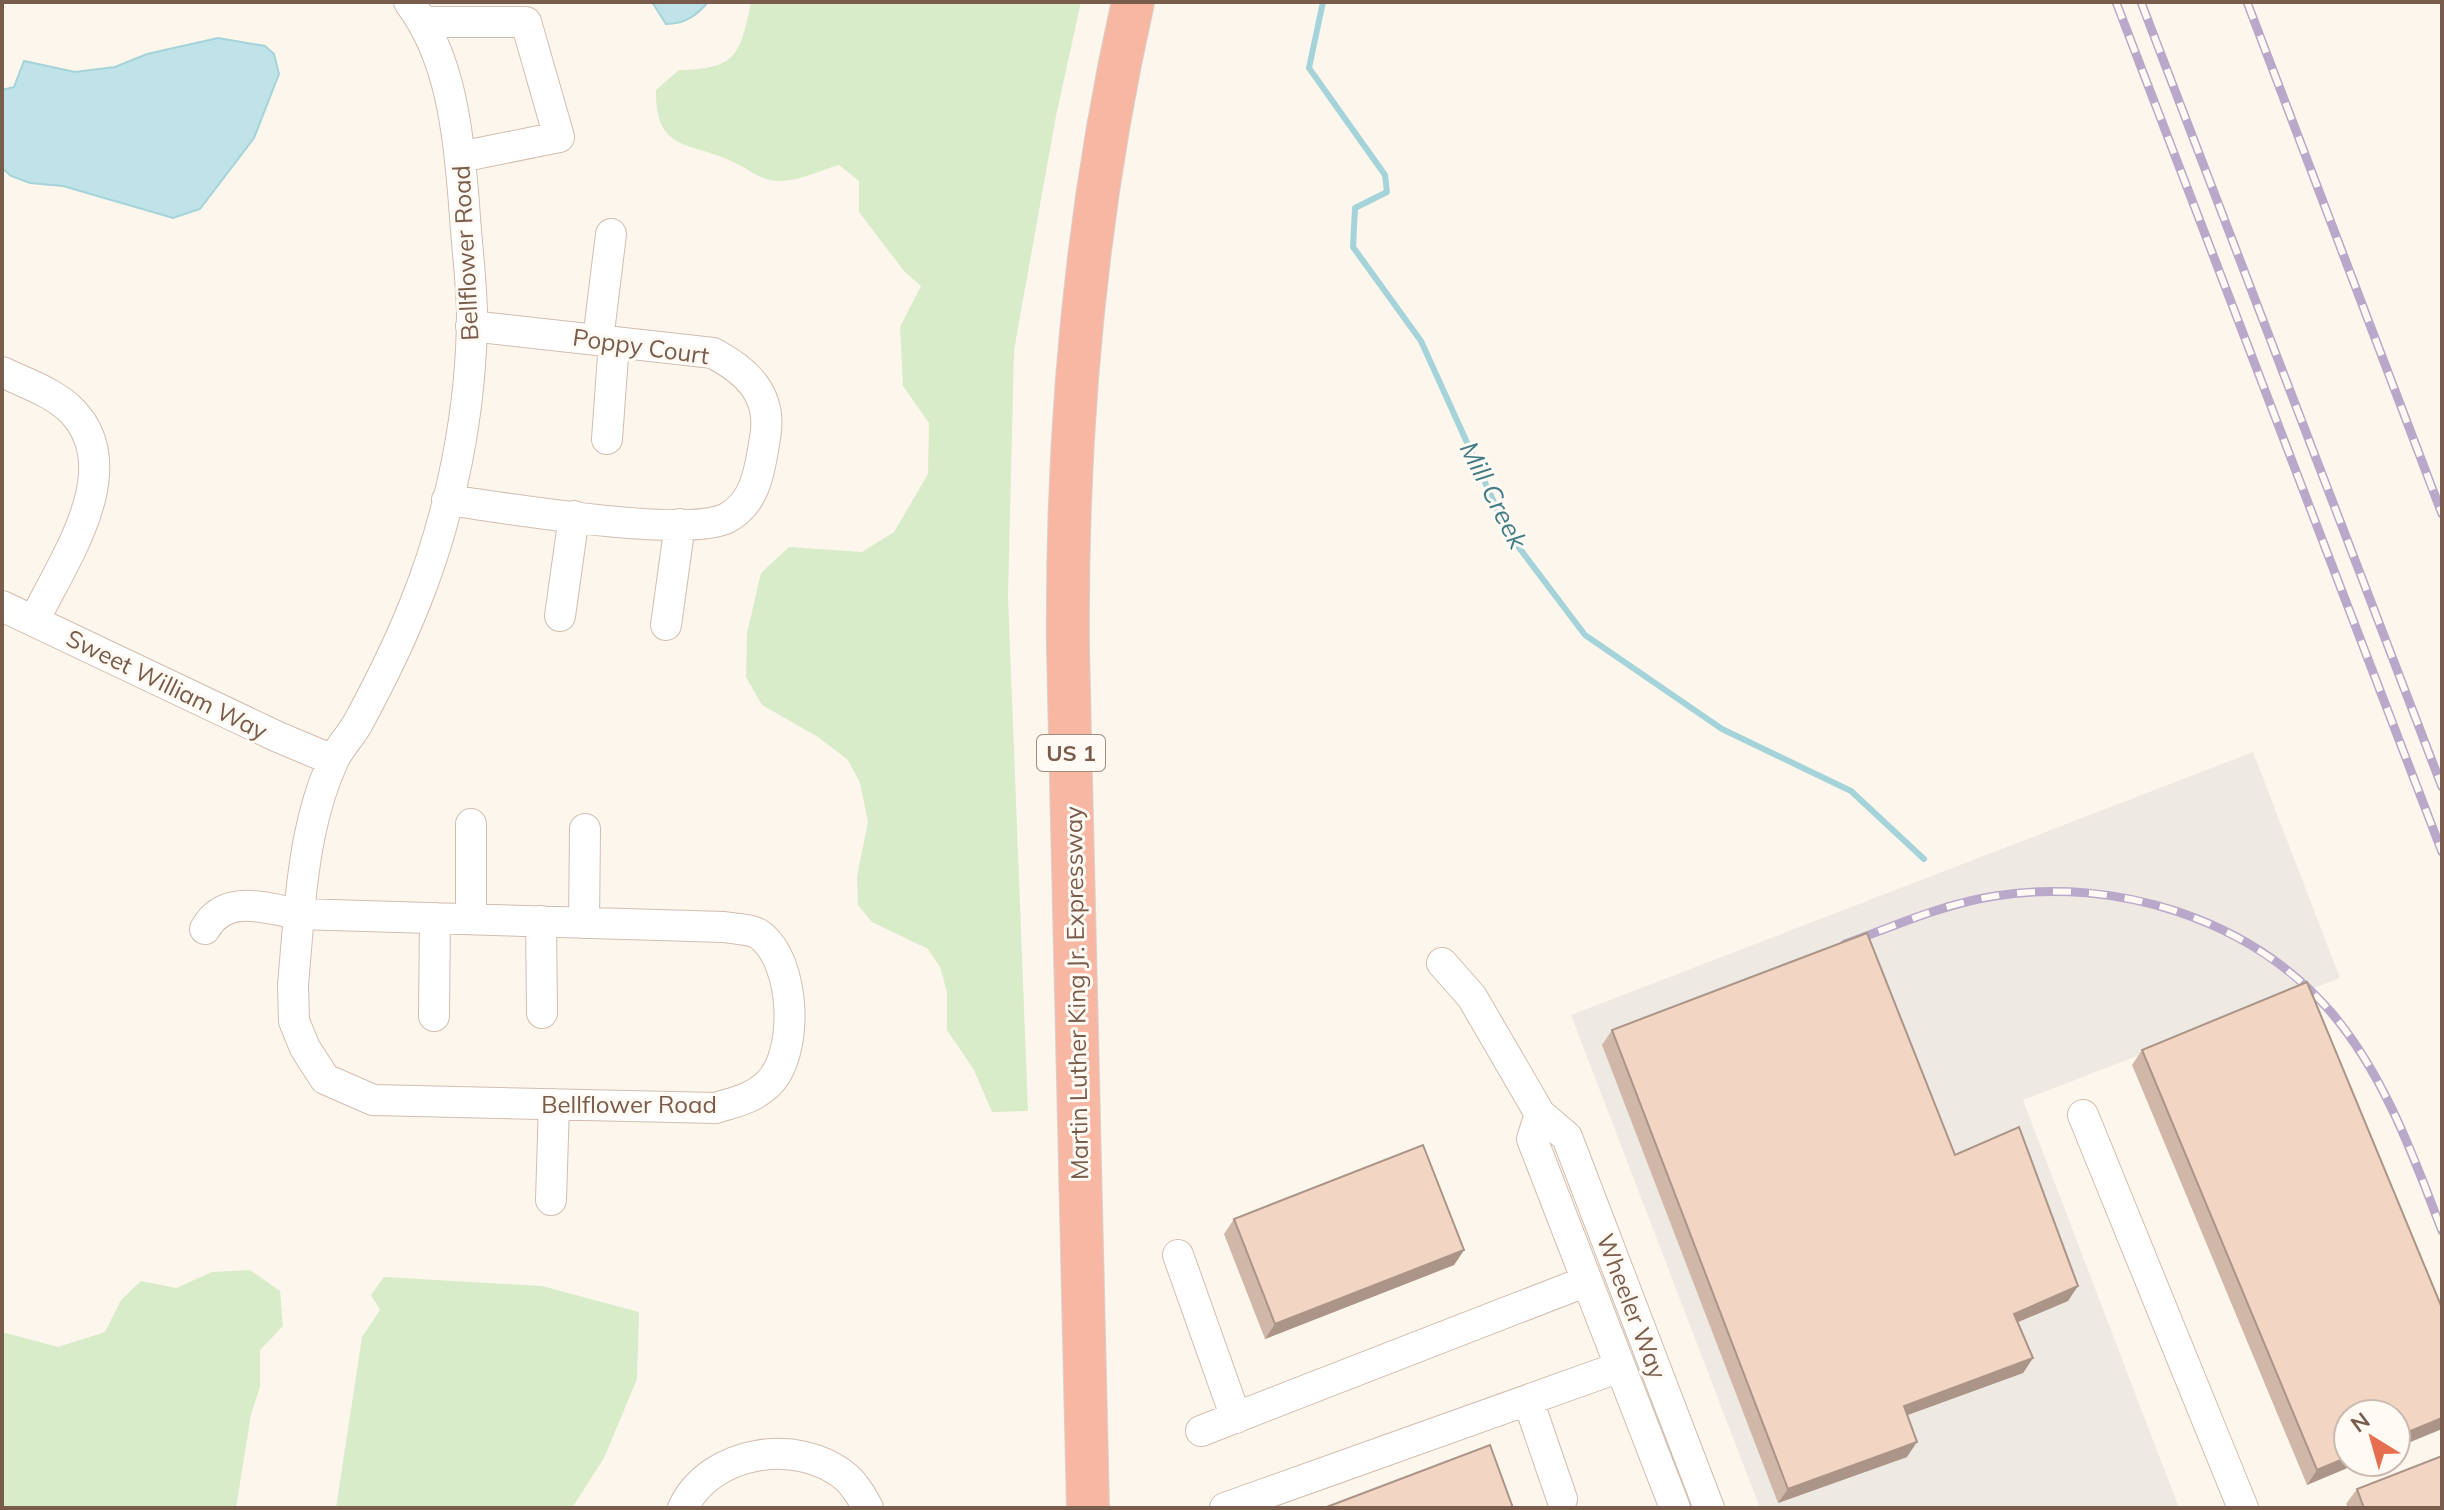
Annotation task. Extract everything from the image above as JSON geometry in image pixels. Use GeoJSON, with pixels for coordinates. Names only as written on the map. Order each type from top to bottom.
{"type":"FeatureCollection","features":[{"type":"Feature","properties":{"kind":"highway","name":"Martin Luther King Jr. Expressway"},"geometry":{"type":"LineString","coordinates":[[1062,1508],[1043,650],[1044,506],[1052,361],[1068,217],[1107,2]]}},
{"type":"Feature","properties":{"kind":"highway","name":"Martin Luther King Jr. Expressway"},"geometry":{"type":"LineString","coordinates":[[1088,1508],[1068,650],[1069,507],[1078,363],[1093,220],[1133,2]]}},
{"type":"Feature","properties":{"kind":"street"},"geometry":{"type":"LineString","coordinates":[[417,12],[526,22],[559,137],[460,157]]}},
{"type":"Feature","properties":{"kind":"street","name":"Bellflower Road"},"geometry":{"type":"LineString","coordinates":[[299,914],[724,927],[758,933],[776,951],[785,973],[789,1014],[786,1044],[779,1067],[769,1083],[750,1098],[716,1108],[373,1100],[325,1079],[305,1048],[294,1021],[293,985],[299,914],[306,845],[333,760],[358,724],[415,604],[447,500],[463,423],[471,326],[460,157],[446,79],[417,12]]}},
{"type":"Feature","properties":{"kind":"street"},"geometry":{"type":"LineString","coordinates":[[607,439],[606,341],[611,234]]}},
{"type":"Feature","properties":{"kind":"street","name":"Poppy Court"},"geometry":{"type":"LineString","coordinates":[[447,500],[646,524],[680,524],[727,518],[748,499],[758,475],[768,421],[759,389],[741,368],[713,353],[471,326]]}},
{"type":"Feature","properties":{"kind":"street"},"geometry":{"type":"LineString","coordinates":[[2,372],[71,409],[90,441],[96,467],[92,501],[34,621]]}},
{"type":"Feature","properties":{"kind":"street"},"geometry":{"type":"LineString","coordinates":[[560,616],[574,516]]}},
{"type":"Feature","properties":{"kind":"street"},"geometry":{"type":"LineString","coordinates":[[666,625],[680,524]]}},
{"type":"Feature","properties":{"kind":"street","name":"Sweet William Way"},"geometry":{"type":"LineString","coordinates":[[2,606],[333,760]]}},
{"type":"Feature","properties":{"kind":"street"},"geometry":{"type":"LineString","coordinates":[[471,824],[471,919]]}},
{"type":"Feature","properties":{"kind":"street"},"geometry":{"type":"LineString","coordinates":[[584,923],[585,829]]}},
{"type":"Feature","properties":{"kind":"street"},"geometry":{"type":"LineString","coordinates":[[205,929],[213,914],[232,905],[299,914]]}},
{"type":"Feature","properties":{"kind":"street"},"geometry":{"type":"LineString","coordinates":[[434,1016],[435,918]]}},
{"type":"Feature","properties":{"kind":"street"},"geometry":{"type":"LineString","coordinates":[[541,921],[542,1013]]}},
{"type":"Feature","properties":{"kind":"street","name":"Wheeler Way"},"geometry":{"type":"LineString","coordinates":[[1442,963],[1472,997],[1540,1114],[1567,1137],[1709,1508]]}},
{"type":"Feature","properties":{"kind":"street"},"geometry":{"type":"LineString","coordinates":[[551,1200],[554,1104]]}},
{"type":"Feature","properties":{"kind":"street","name":"Wheeler Way"},"geometry":{"type":"LineString","coordinates":[[1540,1114],[1532,1139],[1675,1508]]}},
{"type":"Feature","properties":{"kind":"street"},"geometry":{"type":"LineString","coordinates":[[2083,1115],[2243,1508]]}},
{"type":"Feature","properties":{"kind":"street"},"geometry":{"type":"LineString","coordinates":[[1178,1255],[1236,1418]]}},
{"type":"Feature","properties":{"kind":"street"},"geometry":{"type":"LineString","coordinates":[[1201,1431],[1587,1281]]}},
{"type":"Feature","properties":{"kind":"street"},"geometry":{"type":"LineString","coordinates":[[1225,1508],[1620,1367]]}},
{"type":"Feature","properties":{"kind":"street"},"geometry":{"type":"LineString","coordinates":[[1528,1400],[1562,1499]]}},
{"type":"Feature","properties":{"kind":"street"},"geometry":{"type":"LineString","coordinates":[[683,1508],[695,1488],[713,1472],[746,1458],[773,1455],[814,1460],[832,1468],[852,1484],[868,1508]]}},
{"type":"Feature","properties":{"kind":"shaded area"},"geometry":{"type":"Polygon","coordinates":[[[2253,752],[2340,978],[2023,1100],[2179,1508],[1760,1508],[1571,1015],[2253,752]]]}},
{"type":"Feature","properties":{"kind":"green space"},"geometry":{"type":"Polygon","coordinates":[[[751,2],[1081,2],[1056,116],[1014,350],[1008,596],[1028,1111],[992,1112],[974,1070],[947,1030],[947,992],[940,967],[928,949],[872,922],[858,905],[857,876],[868,822],[860,783],[848,760],[818,737],[762,705],[746,677],[747,633],[761,573],[789,547],[862,552],[894,532],[928,474],[929,423],[903,386],[900,327],[921,286],[904,271],[859,212],[859,181],[839,165],[793,180],[765,179],[717,155],[678,142],[662,125],[656,90],[679,70],[713,67],[732,56],[743,35],[751,2]]]}},
{"type":"Feature","properties":{"kind":"green space"},"geometry":{"type":"Polygon","coordinates":[[[250,1270],[280,1291],[283,1326],[260,1350],[260,1387],[251,1414],[236,1508],[2,1508],[2,1332],[58,1347],[105,1332],[121,1300],[141,1281],[176,1288],[212,1272],[250,1270]]]}},
{"type":"Feature","properties":{"kind":"green space"},"geometry":{"type":"Polygon","coordinates":[[[384,1277],[542,1286],[639,1312],[637,1379],[604,1458],[572,1508],[336,1508],[362,1337],[380,1310],[371,1295],[384,1277]]]}},
{"type":"Feature","properties":{"kind":"water"},"geometry":{"type":"Polygon","coordinates":[[[652,2],[708,2],[690,18],[666,24],[652,2]]]}},
{"type":"Feature","properties":{"kind":"water"},"geometry":{"type":"Polygon","coordinates":[[[218,38],[265,46],[274,54],[279,74],[254,138],[200,209],[173,218],[63,186],[30,183],[11,176],[2,168],[2,90],[14,87],[24,61],[75,72],[115,67],[147,54],[218,38]]]}},
{"type":"Feature","properties":{"kind":"building"},"geometry":{"type":"Polygon","coordinates":[[[1867,933],[1955,1155],[2019,1127],[2078,1286],[2014,1314],[2033,1358],[1904,1406],[1917,1442],[1788,1489],[1612,1030],[1867,933]]]}},
{"type":"Feature","properties":{"kind":"building"},"geometry":{"type":"Polygon","coordinates":[[[2307,982],[2442,1308],[2442,1418],[2412,1430],[2412,1398],[2332,1398],[2332,1464],[2317,1470],[2142,1050],[2307,982]]]}},
{"type":"Feature","properties":{"kind":"building"},"geometry":{"type":"Polygon","coordinates":[[[1423,1145],[1464,1250],[1275,1324],[1234,1219],[1423,1145]]]}},
{"type":"Feature","properties":{"kind":"building"},"geometry":{"type":"Polygon","coordinates":[[[1490,1445],[1513,1508],[1324,1508],[1490,1445]]]}},
{"type":"Feature","properties":{"kind":"building"},"geometry":{"type":"Polygon","coordinates":[[[2442,1456],[2442,1508],[2364,1508],[2357,1489],[2385,1478],[2412,1478],[2412,1468],[2442,1456]]]}},
{"type":"Feature","properties":{"kind":"waterway","name":"Mill Creek"},"geometry":{"type":"LineString","coordinates":[[1323,2],[1309,68],[1385,175],[1387,192],[1355,208],[1353,247],[1421,341],[1508,533],[1585,635],[1722,729],[1851,791],[1924,859]]}},
{"type":"Feature","properties":{"kind":"railway"},"geometry":{"type":"LineString","coordinates":[[2116,2],[2442,852]]}},
{"type":"Feature","properties":{"kind":"railway"},"geometry":{"type":"LineString","coordinates":[[2141,2],[2442,787]]}},
{"type":"Feature","properties":{"kind":"railway"},"geometry":{"type":"LineString","coordinates":[[2247,2],[2442,514]]}},
{"type":"Feature","properties":{"kind":"railway"},"geometry":{"type":"LineString","coordinates":[[1845,944],[1957,904],[1995,896],[2041,892],[2087,893],[2132,900],[2177,912],[2220,929],[2260,951],[2297,979],[2330,1011],[2349,1035],[2382,1088],[2442,1231]]}}]}
